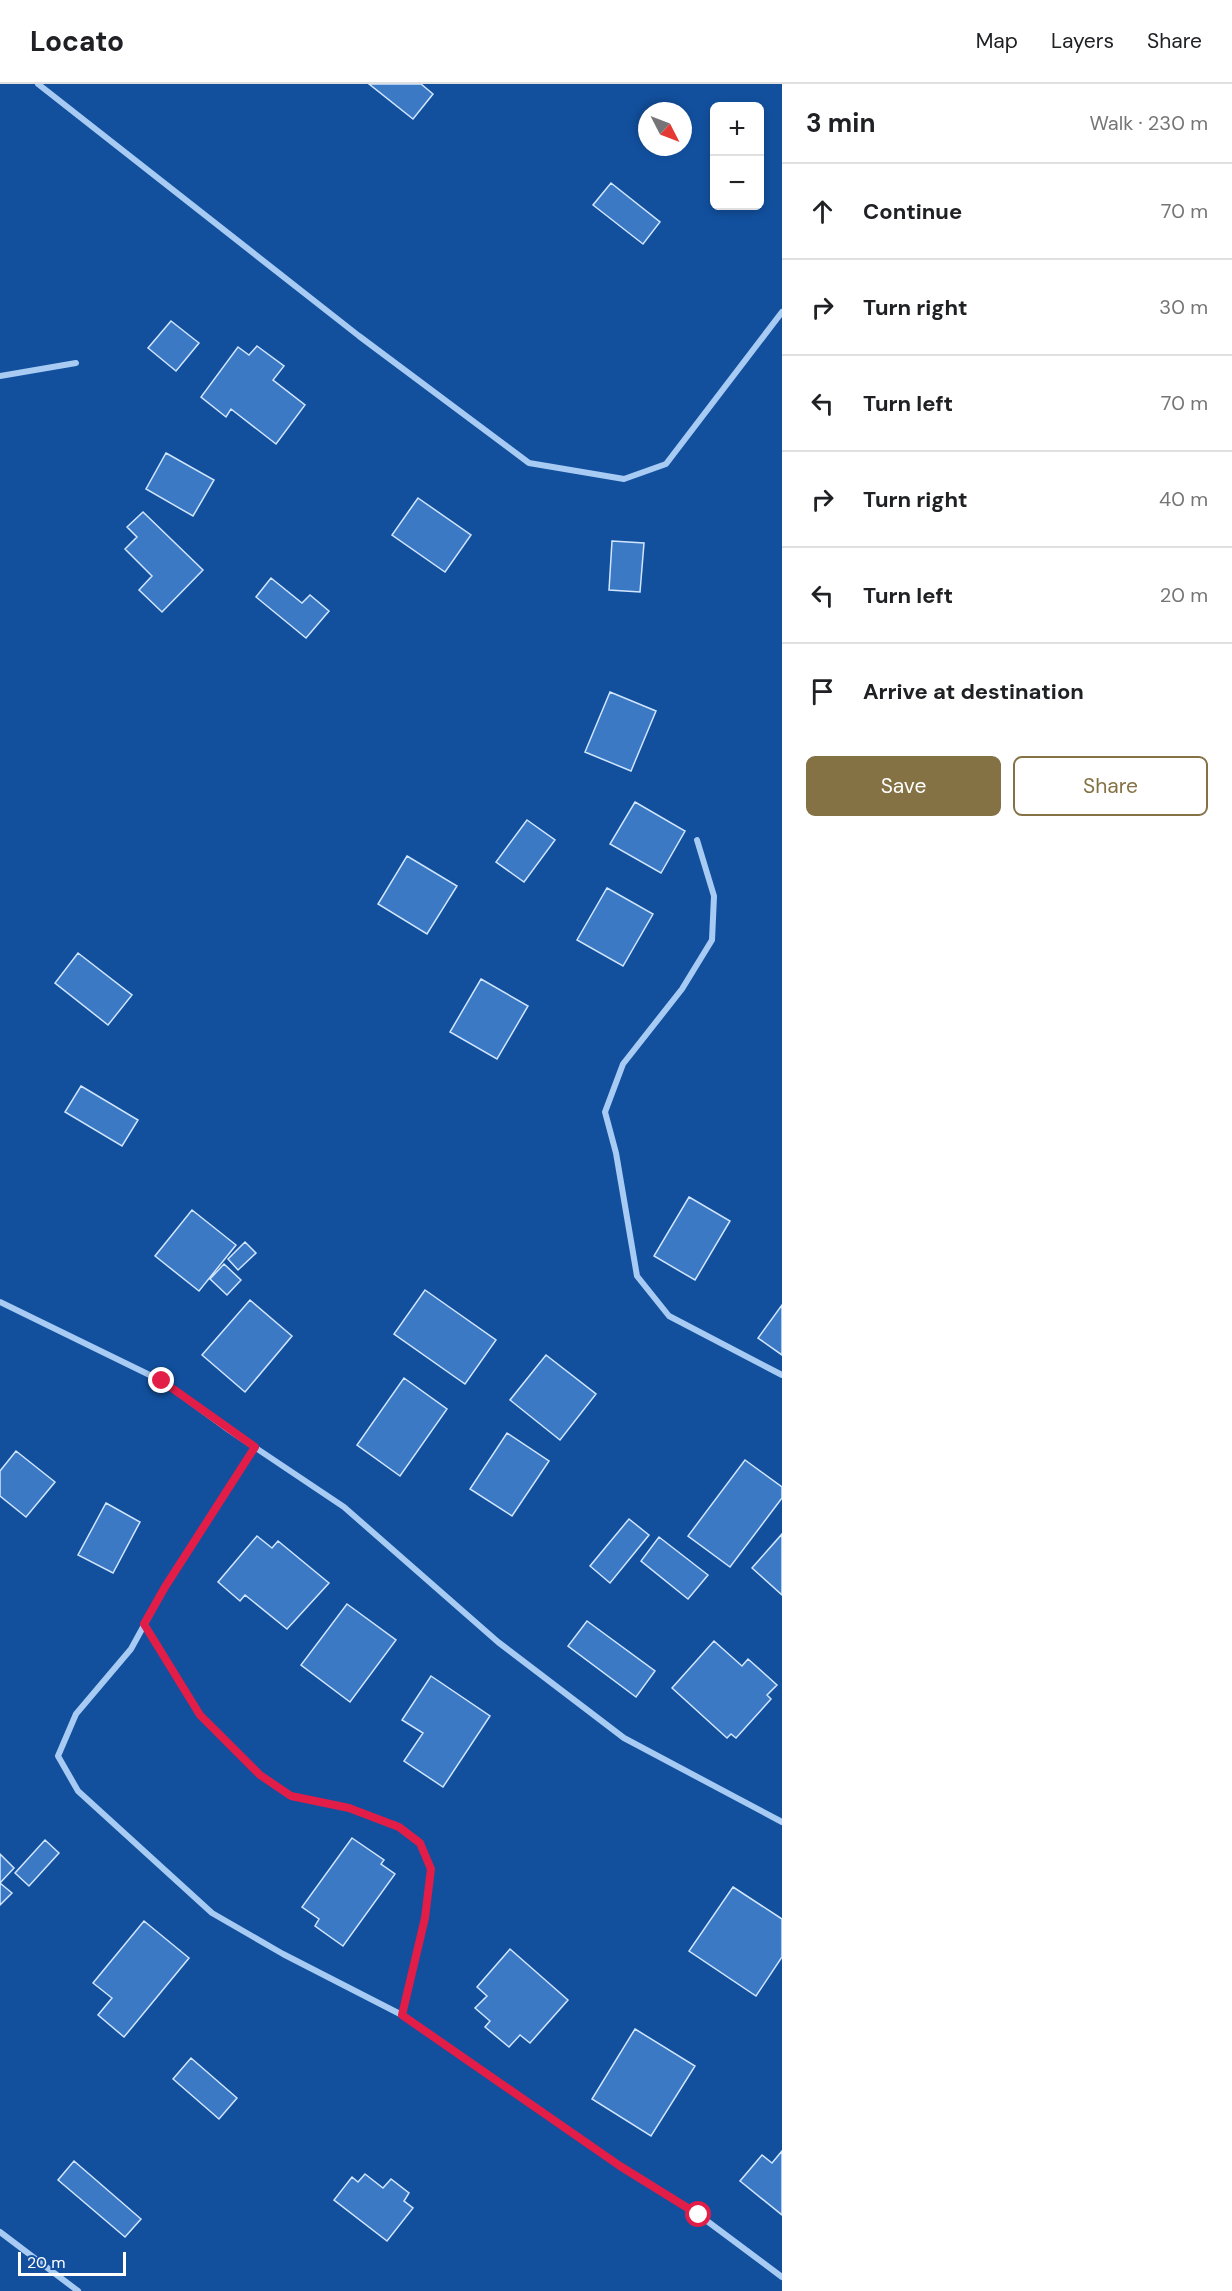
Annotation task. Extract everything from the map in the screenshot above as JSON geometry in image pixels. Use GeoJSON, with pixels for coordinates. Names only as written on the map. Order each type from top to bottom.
{"type":"FeatureCollection","features":[{"type":"Feature","properties":{"kind":"street"},"geometry":{"type":"LineString","coordinates":[[39,84],[359,336],[529,463],[624,478],[666,464],[782,312]]}},
{"type":"Feature","properties":{"kind":"street"},"geometry":{"type":"LineString","coordinates":[[0,376],[76,363]]}},
{"type":"Feature","properties":{"kind":"street"},"geometry":{"type":"LineString","coordinates":[[697,840],[714,896],[712,940],[682,989],[623,1064],[605,1112],[616,1153],[637,1276],[669,1316],[760,1366],[782,1375]]}},
{"type":"Feature","properties":{"kind":"street"},"geometry":{"type":"LineString","coordinates":[[0,1302],[162,1381],[344,1507],[498,1642],[624,1738],[782,1822]]}},
{"type":"Feature","properties":{"kind":"street"},"geometry":{"type":"LineString","coordinates":[[255,1447],[165,1587],[130,1649],[76,1714],[58,1756],[78,1791],[212,1913],[283,1954],[402,2015],[620,2166],[699,2215],[782,2277]]}},
{"type":"Feature","properties":{"kind":"street"},"geometry":{"type":"LineString","coordinates":[[144,1624],[200,1715],[260,1775],[291,1796],[349,1808],[399,1827],[420,1843],[431,1869],[425,1918],[402,2015]]}},
{"type":"Feature","properties":{"kind":"street"},"geometry":{"type":"LineString","coordinates":[[0,2232],[78,2291]]}},
{"type":"Feature","properties":{"kind":"building"},"geometry":{"type":"Polygon","coordinates":[[[369,84],[421,84],[433,94],[413,119],[369,84]]]}},
{"type":"Feature","properties":{"kind":"building"},"geometry":{"type":"Polygon","coordinates":[[[611,183],[660,222],[643,244],[593,205],[611,183]]]}},
{"type":"Feature","properties":{"kind":"building"},"geometry":{"type":"Polygon","coordinates":[[[171,321],[199,343],[176,371],[148,348],[171,321]]]}},
{"type":"Feature","properties":{"kind":"building"},"geometry":{"type":"Polygon","coordinates":[[[257,346],[284,366],[273,380],[305,405],[276,444],[231,409],[226,417],[201,397],[238,347],[249,355],[257,346]]]}},
{"type":"Feature","properties":{"kind":"building"},"geometry":{"type":"Polygon","coordinates":[[[166,453],[214,480],[193,516],[146,489],[166,453]]]}},
{"type":"Feature","properties":{"kind":"building"},"geometry":{"type":"Polygon","coordinates":[[[418,498],[471,535],[445,572],[392,535],[418,498]]]}},
{"type":"Feature","properties":{"kind":"building"},"geometry":{"type":"Polygon","coordinates":[[[143,512],[203,570],[162,612],[139,590],[152,576],[125,549],[137,537],[127,527],[143,512]]]}},
{"type":"Feature","properties":{"kind":"building"},"geometry":{"type":"Polygon","coordinates":[[[612,541],[644,543],[640,592],[609,590],[612,541]]]}},
{"type":"Feature","properties":{"kind":"building"},"geometry":{"type":"Polygon","coordinates":[[[271,578],[302,603],[310,595],[329,611],[306,638],[256,597],[271,578]]]}},
{"type":"Feature","properties":{"kind":"building"},"geometry":{"type":"Polygon","coordinates":[[[610,692],[656,711],[631,771],[585,752],[610,692]]]}},
{"type":"Feature","properties":{"kind":"building"},"geometry":{"type":"Polygon","coordinates":[[[635,802],[685,831],[661,873],[610,844],[635,802]]]}},
{"type":"Feature","properties":{"kind":"building"},"geometry":{"type":"Polygon","coordinates":[[[527,820],[555,840],[524,882],[496,862],[527,820]]]}},
{"type":"Feature","properties":{"kind":"building"},"geometry":{"type":"Polygon","coordinates":[[[407,856],[457,886],[427,934],[378,904],[407,856]]]}},
{"type":"Feature","properties":{"kind":"building"},"geometry":{"type":"Polygon","coordinates":[[[607,888],[653,914],[623,966],[577,940],[607,888]]]}},
{"type":"Feature","properties":{"kind":"building"},"geometry":{"type":"Polygon","coordinates":[[[78,953],[132,995],[108,1025],[55,983],[78,953]]]}},
{"type":"Feature","properties":{"kind":"building"},"geometry":{"type":"Polygon","coordinates":[[[481,979],[528,1006],[497,1059],[450,1032],[481,979]]]}},
{"type":"Feature","properties":{"kind":"building"},"geometry":{"type":"Polygon","coordinates":[[[81,1086],[138,1120],[122,1146],[65,1112],[81,1086]]]}},
{"type":"Feature","properties":{"kind":"building"},"geometry":{"type":"Polygon","coordinates":[[[689,1197],[730,1221],[695,1280],[654,1256],[689,1197]]]}},
{"type":"Feature","properties":{"kind":"building"},"geometry":{"type":"Polygon","coordinates":[[[192,1210],[236,1245],[199,1291],[155,1256],[192,1210]]]}},
{"type":"Feature","properties":{"kind":"building"},"geometry":{"type":"Polygon","coordinates":[[[245,1242],[256,1253],[238,1270],[228,1259],[245,1242]]]}},
{"type":"Feature","properties":{"kind":"building"},"geometry":{"type":"Polygon","coordinates":[[[224,1264],[241,1280],[227,1295],[210,1279],[224,1264]]]}},
{"type":"Feature","properties":{"kind":"building"},"geometry":{"type":"Polygon","coordinates":[[[425,1290],[496,1340],[465,1384],[394,1334],[425,1290]]]}},
{"type":"Feature","properties":{"kind":"building"},"geometry":{"type":"Polygon","coordinates":[[[250,1300],[292,1336],[245,1392],[202,1355],[250,1300]]]}},
{"type":"Feature","properties":{"kind":"building"},"geometry":{"type":"Polygon","coordinates":[[[782,1305],[782,1355],[758,1338],[782,1305]]]}},
{"type":"Feature","properties":{"kind":"building"},"geometry":{"type":"Polygon","coordinates":[[[546,1355],[596,1394],[560,1440],[510,1400],[546,1355]]]}},
{"type":"Feature","properties":{"kind":"building"},"geometry":{"type":"Polygon","coordinates":[[[404,1378],[447,1409],[400,1476],[357,1445],[404,1378]]]}},
{"type":"Feature","properties":{"kind":"building"},"geometry":{"type":"Polygon","coordinates":[[[507,1433],[549,1461],[512,1516],[470,1489],[507,1433]]]}},
{"type":"Feature","properties":{"kind":"building"},"geometry":{"type":"Polygon","coordinates":[[[16,1451],[55,1482],[26,1517],[0,1496],[0,1471],[16,1451]]]}},
{"type":"Feature","properties":{"kind":"building"},"geometry":{"type":"Polygon","coordinates":[[[745,1460],[782,1487],[782,1498],[730,1567],[688,1536],[745,1460]]]}},
{"type":"Feature","properties":{"kind":"building"},"geometry":{"type":"Polygon","coordinates":[[[106,1503],[140,1522],[113,1573],[78,1555],[106,1503]]]}},
{"type":"Feature","properties":{"kind":"building"},"geometry":{"type":"Polygon","coordinates":[[[629,1519],[649,1535],[610,1583],[590,1566],[629,1519]]]}},
{"type":"Feature","properties":{"kind":"building"},"geometry":{"type":"Polygon","coordinates":[[[782,1534],[782,1595],[752,1568],[782,1534]]]}},
{"type":"Feature","properties":{"kind":"building"},"geometry":{"type":"Polygon","coordinates":[[[257,1536],[272,1548],[278,1541],[329,1583],[287,1629],[245,1595],[240,1601],[218,1582],[257,1536]]]}},
{"type":"Feature","properties":{"kind":"building"},"geometry":{"type":"Polygon","coordinates":[[[659,1537],[708,1575],[688,1599],[641,1561],[659,1537]]]}},
{"type":"Feature","properties":{"kind":"building"},"geometry":{"type":"Polygon","coordinates":[[[347,1604],[396,1640],[350,1702],[301,1665],[347,1604]]]}},
{"type":"Feature","properties":{"kind":"building"},"geometry":{"type":"Polygon","coordinates":[[[587,1621],[655,1671],[636,1697],[568,1646],[587,1621]]]}},
{"type":"Feature","properties":{"kind":"building"},"geometry":{"type":"Polygon","coordinates":[[[714,1641],[742,1666],[748,1659],[777,1685],[767,1695],[771,1699],[736,1738],[731,1734],[727,1738],[672,1688],[714,1641]]]}},
{"type":"Feature","properties":{"kind":"building"},"geometry":{"type":"Polygon","coordinates":[[[431,1676],[490,1716],[443,1787],[404,1761],[423,1733],[402,1720],[431,1676]]]}},
{"type":"Feature","properties":{"kind":"building"},"geometry":{"type":"Polygon","coordinates":[[[352,1838],[384,1860],[381,1864],[395,1874],[343,1946],[315,1926],[319,1919],[302,1907],[352,1838]]]}},
{"type":"Feature","properties":{"kind":"building"},"geometry":{"type":"Polygon","coordinates":[[[45,1840],[59,1853],[29,1886],[15,1873],[45,1840]]]}},
{"type":"Feature","properties":{"kind":"building"},"geometry":{"type":"Polygon","coordinates":[[[0,1854],[14,1868],[0,1883],[0,1854]]]}},
{"type":"Feature","properties":{"kind":"building"},"geometry":{"type":"Polygon","coordinates":[[[0,1883],[12,1893],[0,1905],[0,1883]]]}},
{"type":"Feature","properties":{"kind":"building"},"geometry":{"type":"Polygon","coordinates":[[[733,1887],[782,1919],[782,1957],[756,1996],[689,1951],[733,1887]]]}},
{"type":"Feature","properties":{"kind":"building"},"geometry":{"type":"Polygon","coordinates":[[[144,1921],[189,1958],[124,2037],[98,2015],[112,1998],[93,1983],[144,1921]]]}},
{"type":"Feature","properties":{"kind":"building"},"geometry":{"type":"Polygon","coordinates":[[[510,1949],[568,2000],[530,2043],[520,2035],[509,2047],[485,2027],[490,2021],[475,2008],[487,1996],[477,1987],[510,1949]]]}},
{"type":"Feature","properties":{"kind":"building"},"geometry":{"type":"Polygon","coordinates":[[[635,2029],[695,2066],[651,2136],[592,2099],[635,2029]]]}},
{"type":"Feature","properties":{"kind":"building"},"geometry":{"type":"Polygon","coordinates":[[[191,2058],[237,2098],[219,2119],[173,2079],[191,2058]]]}},
{"type":"Feature","properties":{"kind":"building"},"geometry":{"type":"Polygon","coordinates":[[[782,2151],[782,2215],[740,2181],[762,2155],[772,2163],[782,2151]]]}},
{"type":"Feature","properties":{"kind":"building"},"geometry":{"type":"Polygon","coordinates":[[[74,2161],[141,2219],[125,2237],[58,2180],[74,2161]]]}},
{"type":"Feature","properties":{"kind":"building"},"geometry":{"type":"Polygon","coordinates":[[[365,2174],[383,2188],[391,2179],[409,2193],[404,2201],[413,2208],[387,2241],[334,2200],[352,2177],[358,2182],[365,2174]]]}},
{"type":"Feature","properties":{"kind":"route"},"geometry":{"type":"LineString","coordinates":[[162,1381],[255,1447],[165,1587],[144,1624],[200,1715],[260,1775],[291,1796],[349,1808],[399,1827],[420,1843],[431,1869],[425,1918],[402,2015],[620,2166],[699,2215]]}}]}
